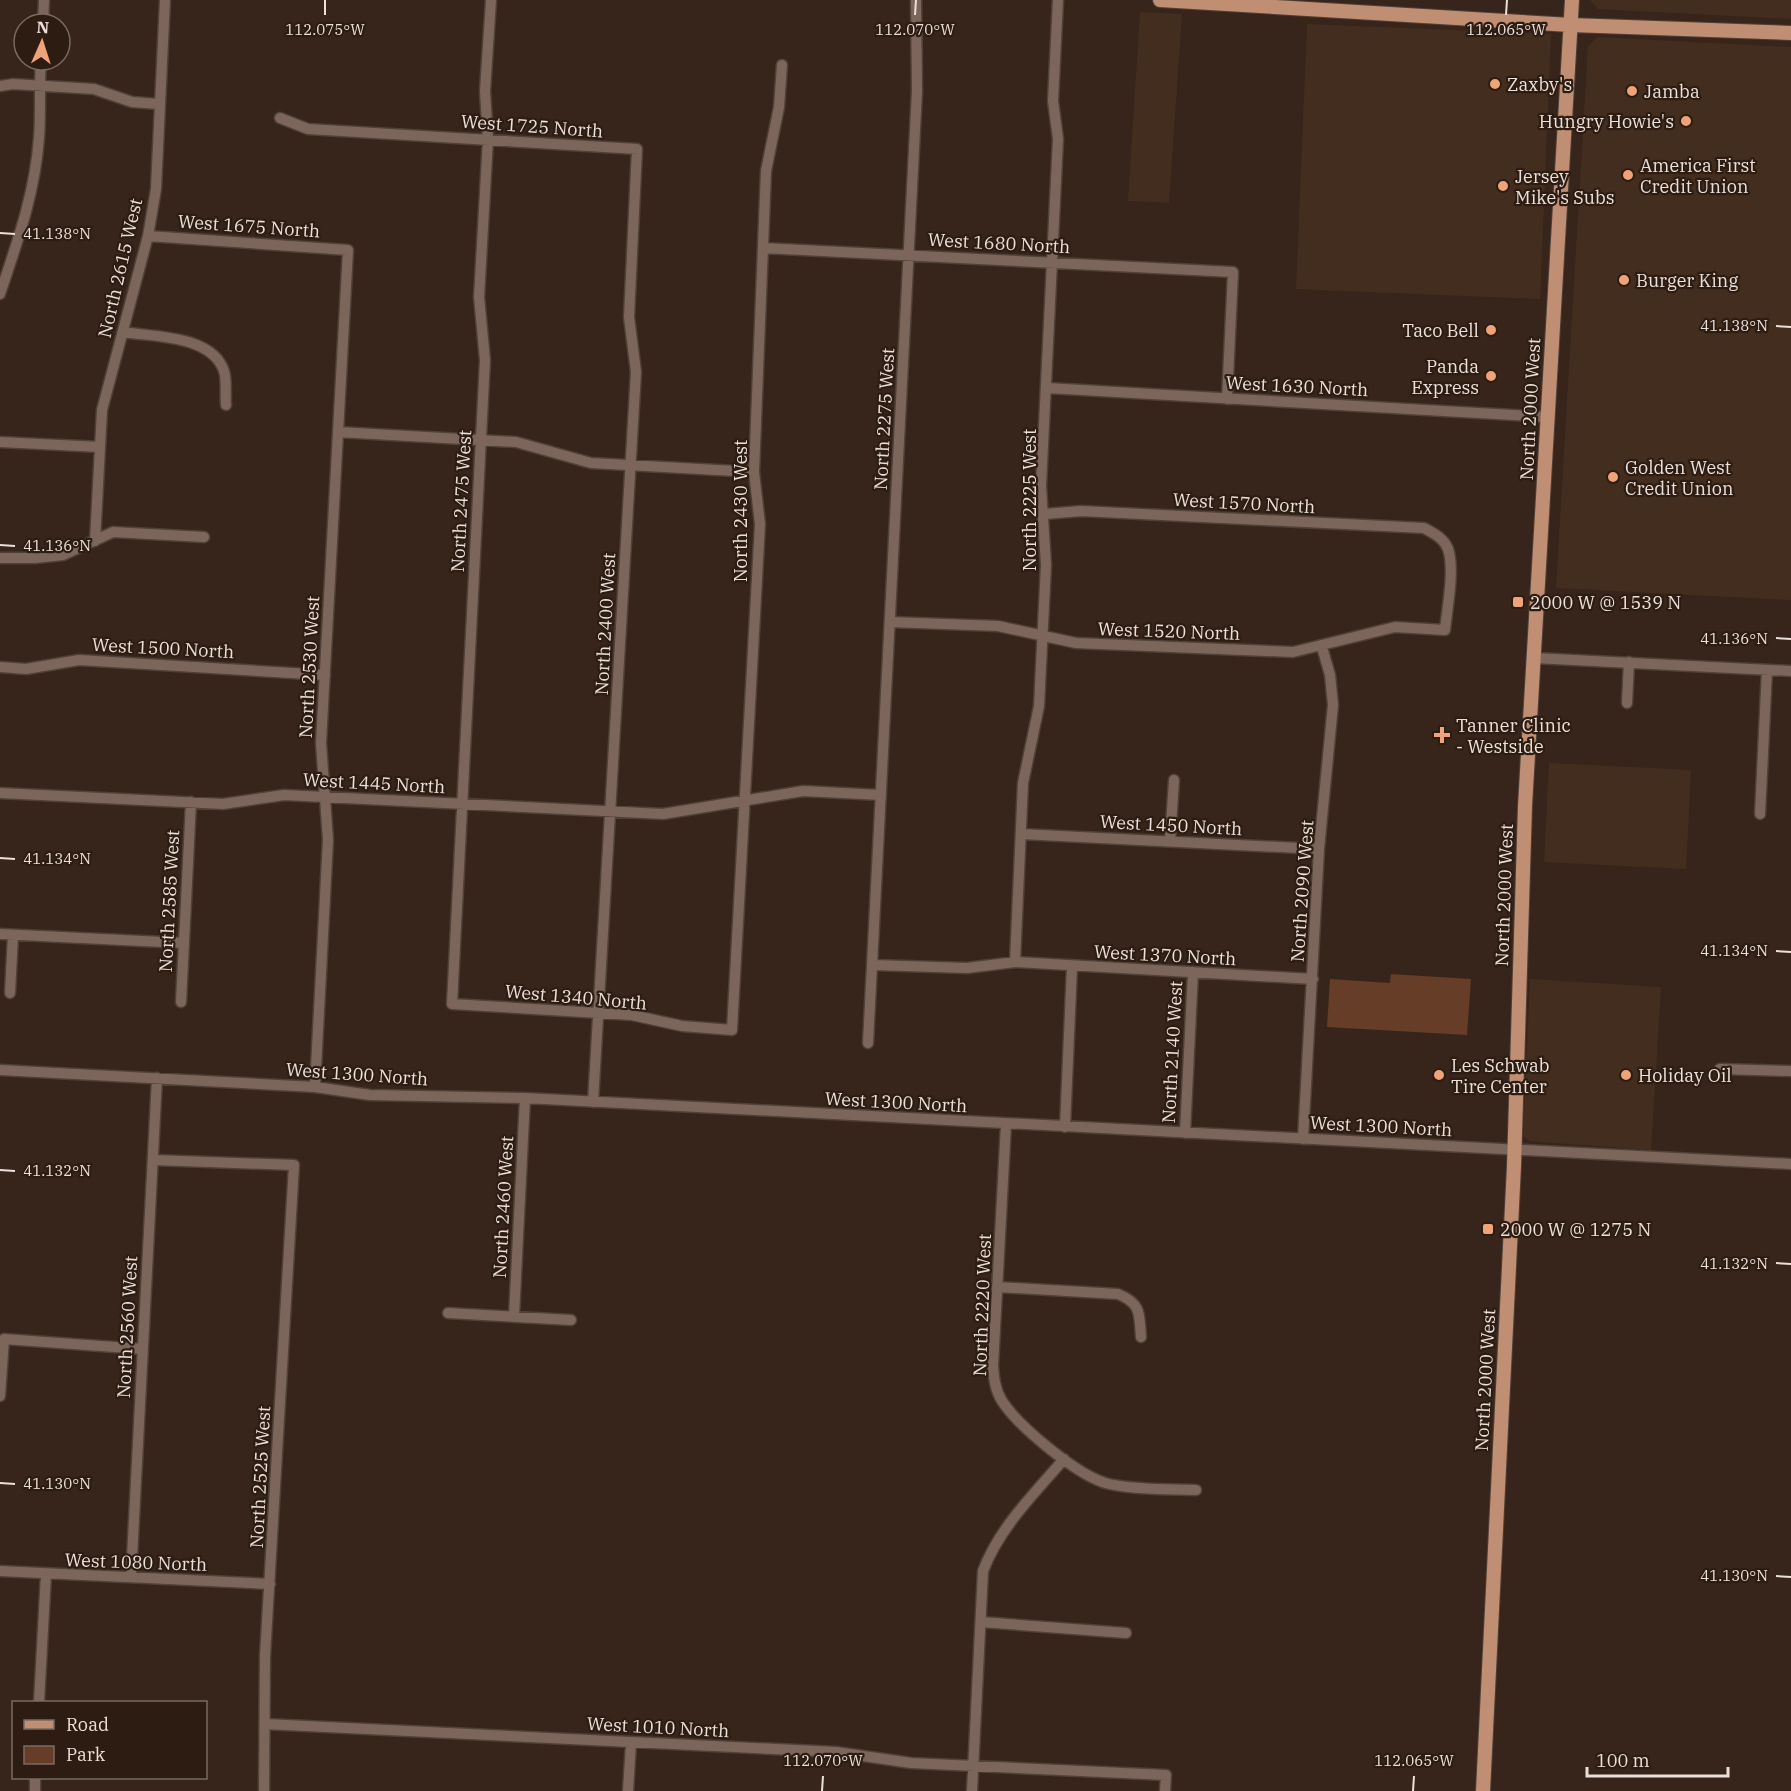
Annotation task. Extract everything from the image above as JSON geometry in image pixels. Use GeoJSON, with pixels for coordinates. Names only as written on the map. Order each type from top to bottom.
{"type":"FeatureCollection","features":[{"type":"Feature","properties":{"kind":"main road"},"geometry":{"type":"LineString","coordinates":[[1160,0],[1571,25],[1791,33]]}},
{"type":"Feature","properties":{"kind":"main road","name":"North 2000 West"},"geometry":{"type":"LineString","coordinates":[[1483,1791],[1514,1149],[1526,806],[1546,417],[1572,0]]}},
{"type":"Feature","properties":{"kind":"street","name":"North 2615 West"},"geometry":{"type":"LineString","coordinates":[[94,541],[102,410],[148,236],[156,189],[158,104],[165,0]]}},
{"type":"Feature","properties":{"kind":"street","name":"North 2475 West"},"geometry":{"type":"LineString","coordinates":[[452,1004],[485,360],[479,297],[488,139],[485,91],[491,0]]}},
{"type":"Feature","properties":{"kind":"street","name":"North 2275 West"},"geometry":{"type":"LineString","coordinates":[[868,1043],[917,91],[916,0]]}},
{"type":"Feature","properties":{"kind":"street","name":"North 2225 West"},"geometry":{"type":"LineString","coordinates":[[1015,962],[1023,783],[1039,706],[1043,638],[1046,565],[1045,514],[1041,486],[1058,139],[1053,101],[1058,0]]}},
{"type":"Feature","properties":{"kind":"street","name":"North 2430 West"},"geometry":{"type":"LineString","coordinates":[[732,1030],[760,524],[754,472],[766,171],[779,106],[782,65]]}},
{"type":"Feature","properties":{"kind":"street"},"geometry":{"type":"LineString","coordinates":[[0,294],[25,220],[34,179],[39,138],[40,72]]}},
{"type":"Feature","properties":{"kind":"street"},"geometry":{"type":"LineString","coordinates":[[0,86],[39,85],[94,89],[132,102],[158,104]]}},
{"type":"Feature","properties":{"kind":"street","name":"West 1725 North"},"geometry":{"type":"LineString","coordinates":[[280,118],[308,129],[637,149]]}},
{"type":"Feature","properties":{"kind":"street","name":"North 2400 West"},"geometry":{"type":"LineString","coordinates":[[593,1102],[636,372],[630,317],[637,149]]}},
{"type":"Feature","properties":{"kind":"street","name":"West 1675 North"},"geometry":{"type":"LineString","coordinates":[[148,236],[348,250]]}},
{"type":"Feature","properties":{"kind":"street","name":"West 1680 North"},"geometry":{"type":"LineString","coordinates":[[763,248],[1233,272],[1227,399]]}},
{"type":"Feature","properties":{"kind":"street","name":"North 2530 West"},"geometry":{"type":"LineString","coordinates":[[315,1087],[328,840],[321,743],[348,250]]}},
{"type":"Feature","properties":{"kind":"street"},"geometry":{"type":"LineString","coordinates":[[123,332],[189,343],[210,351],[224,371],[225,405]]}},
{"type":"Feature","properties":{"kind":"street","name":"West 1630 North"},"geometry":{"type":"LineString","coordinates":[[1047,388],[1546,417]]}},
{"type":"Feature","properties":{"kind":"street"},"geometry":{"type":"LineString","coordinates":[[338,432],[516,442],[591,463],[754,472]]}},
{"type":"Feature","properties":{"kind":"street"},"geometry":{"type":"LineString","coordinates":[[0,442],[100,447]]}},
{"type":"Feature","properties":{"kind":"street","name":"West 1570 North"},"geometry":{"type":"LineString","coordinates":[[1045,514],[1081,511],[1424,528],[1439,536],[1448,549],[1450,566],[1445,630]]}},
{"type":"Feature","properties":{"kind":"street"},"geometry":{"type":"LineString","coordinates":[[0,558],[63,555],[113,532],[204,537]]}},
{"type":"Feature","properties":{"kind":"street","name":"West 1520 North"},"geometry":{"type":"LineString","coordinates":[[890,622],[998,626],[1043,638],[1076,643],[1293,652],[1322,647],[1395,627],[1445,630]]}},
{"type":"Feature","properties":{"kind":"street","name":"North 2090 West"},"geometry":{"type":"LineString","coordinates":[[1303,1139],[1319,849],[1334,705],[1330,675],[1322,647]]}},
{"type":"Feature","properties":{"kind":"street"},"geometry":{"type":"LineString","coordinates":[[1534,658],[1791,671]]}},
{"type":"Feature","properties":{"kind":"street","name":"West 1500 North"},"geometry":{"type":"LineString","coordinates":[[0,667],[26,669],[79,660],[325,675]]}},
{"type":"Feature","properties":{"kind":"street"},"geometry":{"type":"LineString","coordinates":[[1627,703],[1629,662]]}},
{"type":"Feature","properties":{"kind":"street"},"geometry":{"type":"LineString","coordinates":[[1760,814],[1767,669]]}},
{"type":"Feature","properties":{"kind":"street"},"geometry":{"type":"LineString","coordinates":[[1170,841],[1174,780]]}},
{"type":"Feature","properties":{"kind":"street"},"geometry":{"type":"LineString","coordinates":[[745,800],[803,792],[881,795]]}},
{"type":"Feature","properties":{"kind":"street","name":"West 1445 North"},"geometry":{"type":"LineString","coordinates":[[0,793],[223,804],[284,795],[611,811],[688,812],[745,800]]}},
{"type":"Feature","properties":{"kind":"street","name":"North 2585 West"},"geometry":{"type":"LineString","coordinates":[[181,1002],[191,802]]}},
{"type":"Feature","properties":{"kind":"street","name":"West 1450 North"},"geometry":{"type":"LineString","coordinates":[[1021,834],[1319,849]]}},
{"type":"Feature","properties":{"kind":"street"},"geometry":{"type":"LineString","coordinates":[[0,934],[183,943]]}},
{"type":"Feature","properties":{"kind":"street"},"geometry":{"type":"LineString","coordinates":[[10,993],[13,935]]}},
{"type":"Feature","properties":{"kind":"street","name":"West 1370 North"},"geometry":{"type":"LineString","coordinates":[[873,965],[968,968],[1015,962],[1313,979]]}},
{"type":"Feature","properties":{"kind":"street"},"geometry":{"type":"LineString","coordinates":[[1065,1127],[1072,967]]}},
{"type":"Feature","properties":{"kind":"street","name":"North 2140 West"},"geometry":{"type":"LineString","coordinates":[[1185,1133],[1193,972]]}},
{"type":"Feature","properties":{"kind":"street","name":"West 1340 North"},"geometry":{"type":"LineString","coordinates":[[452,1004],[633,1015],[682,1026],[732,1030]]}},
{"type":"Feature","properties":{"kind":"street"},"geometry":{"type":"LineString","coordinates":[[1720,1069],[1791,1071]]}},
{"type":"Feature","properties":{"kind":"street","name":"West 1300 North"},"geometry":{"type":"LineString","coordinates":[[0,1070],[315,1087],[370,1095],[525,1098],[1791,1164]]}},
{"type":"Feature","properties":{"kind":"street","name":"North 2560 West"},"geometry":{"type":"LineString","coordinates":[[131,1577],[157,1078]]}},
{"type":"Feature","properties":{"kind":"street","name":"North 2460 West"},"geometry":{"type":"LineString","coordinates":[[514,1316],[525,1098]]}},
{"type":"Feature","properties":{"kind":"street","name":"North 2220 West"},"geometry":{"type":"LineString","coordinates":[[1006,1124],[993,1366],[997,1391],[1012,1413],[1075,1469],[1109,1484],[1196,1490]]}},
{"type":"Feature","properties":{"kind":"street","name":"North 2525 West"},"geometry":{"type":"LineString","coordinates":[[154,1160],[294,1165],[265,1656],[264,1791]]}},
{"type":"Feature","properties":{"kind":"street"},"geometry":{"type":"LineString","coordinates":[[997,1287],[1118,1294],[1132,1300],[1139,1311],[1140,1337]]}},
{"type":"Feature","properties":{"kind":"street"},"geometry":{"type":"LineString","coordinates":[[448,1313],[571,1320]]}},
{"type":"Feature","properties":{"kind":"street"},"geometry":{"type":"LineString","coordinates":[[0,1396],[4,1339],[142,1348]]}},
{"type":"Feature","properties":{"kind":"street"},"geometry":{"type":"LineString","coordinates":[[972,1791],[983,1571],[990,1551],[1005,1529],[1064,1459]]}},
{"type":"Feature","properties":{"kind":"street","name":"West 1080 North"},"geometry":{"type":"LineString","coordinates":[[0,1571],[270,1584]]}},
{"type":"Feature","properties":{"kind":"street"},"geometry":{"type":"LineString","coordinates":[[39,1701],[46,1574]]}},
{"type":"Feature","properties":{"kind":"street"},"geometry":{"type":"LineString","coordinates":[[981,1622],[1126,1633]]}},
{"type":"Feature","properties":{"kind":"street","name":"West 1010 North"},"geometry":{"type":"LineString","coordinates":[[265,1724],[836,1752],[910,1763],[1166,1775],[1165,1791]]}},
{"type":"Feature","properties":{"kind":"street"},"geometry":{"type":"LineString","coordinates":[[628,1791],[631,1743]]}},
{"type":"Feature","properties":{"kind":"shaded area"},"geometry":{"type":"Polygon","coordinates":[[[1590,0],[1791,0],[1791,19],[1598,9],[1590,0]]]}},
{"type":"Feature","properties":{"kind":"shaded area"},"geometry":{"type":"Polygon","coordinates":[[[1140,12],[1182,14],[1169,203],[1128,201],[1140,12]]]}},
{"type":"Feature","properties":{"kind":"shaded area"},"geometry":{"type":"Polygon","coordinates":[[[1307,24],[1551,34],[1540,299],[1296,289],[1307,24]]]}},
{"type":"Feature","properties":{"kind":"shaded area"},"geometry":{"type":"Polygon","coordinates":[[[1597,37],[1791,47],[1791,600],[1556,588],[1588,47],[1597,37]]]}},
{"type":"Feature","properties":{"kind":"shaded area"},"geometry":{"type":"Polygon","coordinates":[[[1549,763],[1691,770],[1686,869],[1544,862],[1549,763]]]}},
{"type":"Feature","properties":{"kind":"shaded area"},"geometry":{"type":"Polygon","coordinates":[[[1530,979],[1661,987],[1651,1150],[1530,1141],[1523,1136],[1530,979]]]}},
{"type":"Feature","properties":{"kind":"green space"},"geometry":{"type":"Polygon","coordinates":[[[1391,974],[1471,979],[1467,1035],[1327,1027],[1330,979],[1390,983],[1391,974]]]}},
{"type":"Feature","properties":{"kind":"place","name":"Zaxby's"},"geometry":{"type":"Point","coordinates":[1495,84]}},
{"type":"Feature","properties":{"kind":"place","name":"Jamba"},"geometry":{"type":"Point","coordinates":[1632,91]}},
{"type":"Feature","properties":{"kind":"place","name":"Hungry Howie's"},"geometry":{"type":"Point","coordinates":[1686,121]}},
{"type":"Feature","properties":{"kind":"place","name":"America First Credit Union"},"geometry":{"type":"Point","coordinates":[1628,175]}},
{"type":"Feature","properties":{"kind":"place","name":"Jersey Mike's Subs"},"geometry":{"type":"Point","coordinates":[1503,186]}},
{"type":"Feature","properties":{"kind":"place","name":"Burger King"},"geometry":{"type":"Point","coordinates":[1624,280]}},
{"type":"Feature","properties":{"kind":"place","name":"Taco Bell"},"geometry":{"type":"Point","coordinates":[1491,330]}},
{"type":"Feature","properties":{"kind":"place","name":"Panda Express"},"geometry":{"type":"Point","coordinates":[1491,376]}},
{"type":"Feature","properties":{"kind":"place","name":"Golden West Credit Union"},"geometry":{"type":"Point","coordinates":[1613,477]}},
{"type":"Feature","properties":{"kind":"place","name":"2000 W @ 1539 N"},"geometry":{"type":"Point","coordinates":[1518,602]}},
{"type":"Feature","properties":{"kind":"place","name":"Tanner Clinic - Westside"},"geometry":{"type":"Point","coordinates":[1442,735]}},
{"type":"Feature","properties":{"kind":"place","name":"Les Schwab Tire Center"},"geometry":{"type":"Point","coordinates":[1439,1075]}},
{"type":"Feature","properties":{"kind":"place","name":"Holiday Oil"},"geometry":{"type":"Point","coordinates":[1626,1075]}},
{"type":"Feature","properties":{"kind":"place","name":"2000 W @ 1275 N"},"geometry":{"type":"Point","coordinates":[1488,1229]}}]}
